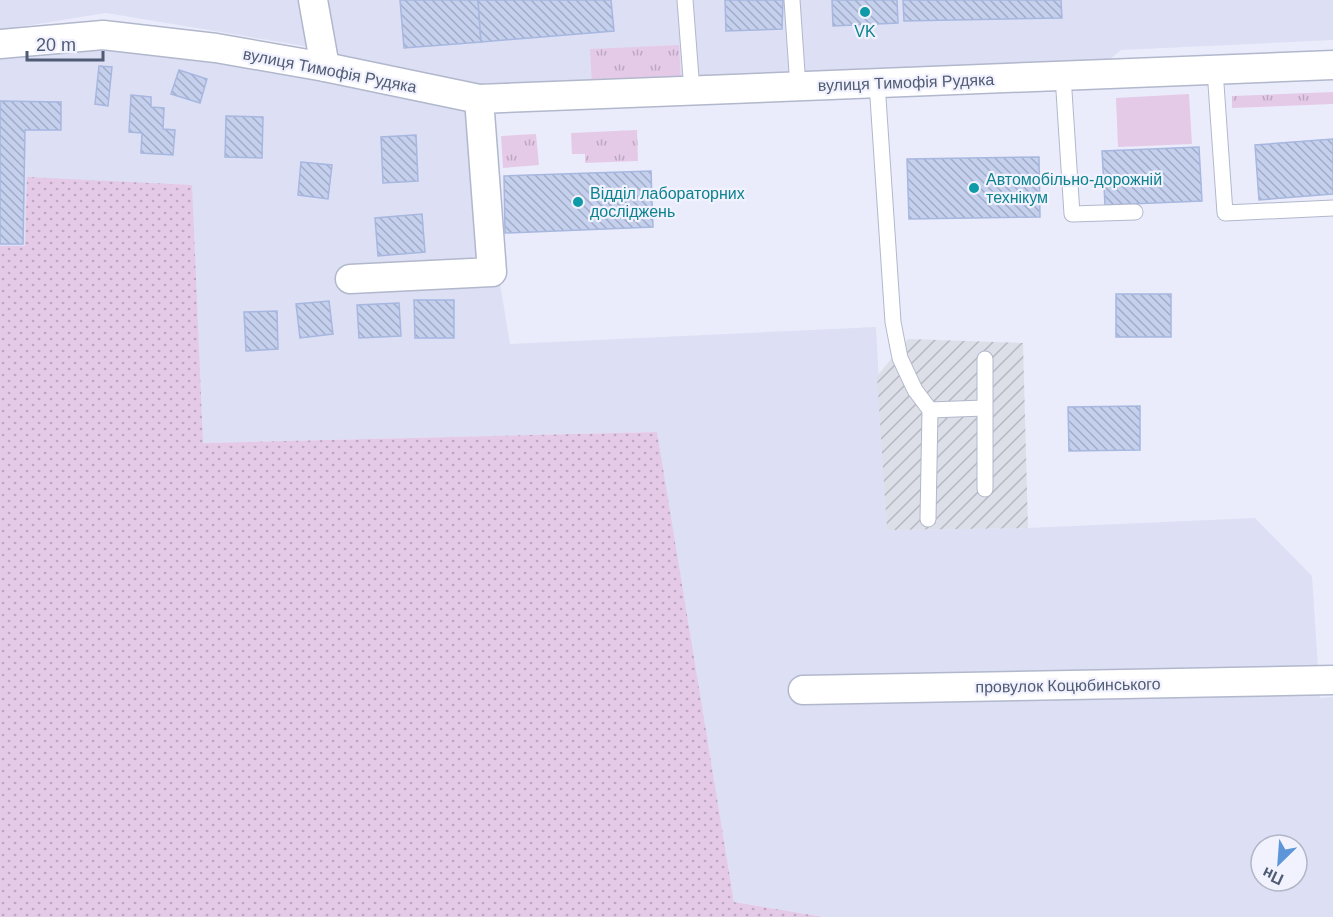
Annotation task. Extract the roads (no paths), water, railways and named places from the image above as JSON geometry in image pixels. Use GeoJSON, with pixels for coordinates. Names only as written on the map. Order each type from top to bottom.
{"type":"FeatureCollection","features":[{"type":"Feature","properties":{"kind":"street"},"geometry":{"type":"LineString","coordinates":[[313,0],[325,67]]}},
{"type":"Feature","properties":{"kind":"street","name":"вулиця Тимофія Рудяка"},"geometry":{"type":"LineString","coordinates":[[0,44],[103,35],[216,48],[325,67],[479,99],[1333,65]]}},
{"type":"Feature","properties":{"kind":"street"},"geometry":{"type":"LineString","coordinates":[[350,279],[492,272],[479,99]]}},
{"type":"Feature","properties":{"kind":"street","name":"провулок Коцюбинського"},"geometry":{"type":"LineString","coordinates":[[803,690],[1333,680]]}},
{"type":"Feature","properties":{"kind":"lane"},"geometry":{"type":"LineString","coordinates":[[685,0],[692,91]]}},
{"type":"Feature","properties":{"kind":"lane"},"geometry":{"type":"LineString","coordinates":[[792,0],[798,87]]}},
{"type":"Feature","properties":{"kind":"lane"},"geometry":{"type":"LineString","coordinates":[[1215,70],[1225,213],[1333,208]]}},
{"type":"Feature","properties":{"kind":"lane"},"geometry":{"type":"LineString","coordinates":[[1063,76],[1071,214],[1135,212]]}},
{"type":"Feature","properties":{"kind":"lane"},"geometry":{"type":"LineString","coordinates":[[876,83],[893,322],[900,358],[915,390],[930,410],[928,519]]}},
{"type":"Feature","properties":{"kind":"lane"},"geometry":{"type":"LineString","coordinates":[[985,359],[986,489]]}},
{"type":"Feature","properties":{"kind":"lane"},"geometry":{"type":"LineString","coordinates":[[930,410],[984,408]]}},
{"type":"Feature","properties":{"kind":"place","name":"VK"},"geometry":{"type":"Point","coordinates":[865,12]}},
{"type":"Feature","properties":{"kind":"place","name":"Автомобільно-дорожній технікум"},"geometry":{"type":"Point","coordinates":[974,188]}},
{"type":"Feature","properties":{"kind":"place","name":"Відділ лабораторних досліджень"},"geometry":{"type":"Point","coordinates":[578,202]}}]}
